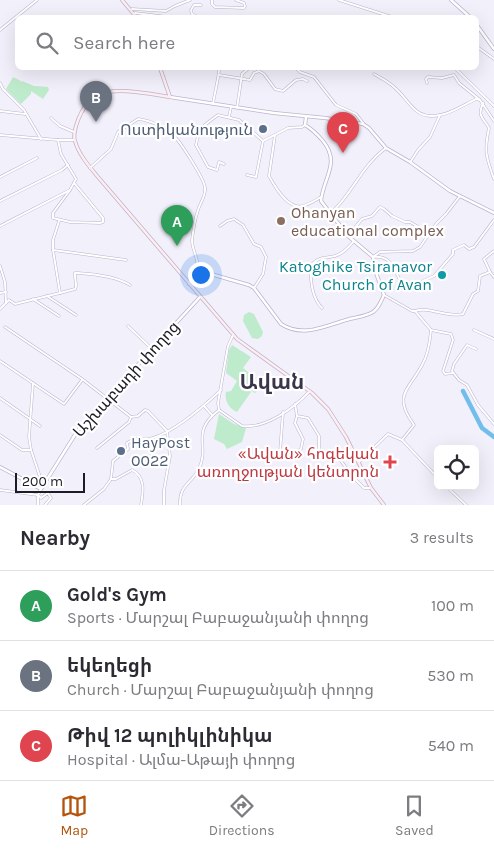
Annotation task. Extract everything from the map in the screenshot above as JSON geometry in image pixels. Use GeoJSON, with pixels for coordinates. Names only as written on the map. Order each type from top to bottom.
{"type":"FeatureCollection","features":[{"type":"Feature","properties":{"kind":"main road"},"geometry":{"type":"LineString","coordinates":[[122,0],[135,13]]}},
{"type":"Feature","properties":{"kind":"main road"},"geometry":{"type":"LineString","coordinates":[[161,70],[170,91],[170,97],[130,92],[110,92],[99,94],[92,99],[80,115],[74,132],[74,140],[80,154],[233,335],[240,342],[310,391],[328,409],[336,420],[371,488],[384,505]]}},
{"type":"Feature","properties":{"kind":"street"},"geometry":{"type":"LineString","coordinates":[[132,9],[166,11],[190,0]]}},
{"type":"Feature","properties":{"kind":"street"},"geometry":{"type":"LineString","coordinates":[[212,0],[212,4],[215,7],[244,8],[244,3],[236,0]]}},
{"type":"Feature","properties":{"kind":"street"},"geometry":{"type":"LineString","coordinates":[[339,0],[386,15]]}},
{"type":"Feature","properties":{"kind":"street"},"geometry":{"type":"LineString","coordinates":[[451,0],[468,15]]}},
{"type":"Feature","properties":{"kind":"street"},"geometry":{"type":"LineString","coordinates":[[17,15],[35,1]]}},
{"type":"Feature","properties":{"kind":"street"},"geometry":{"type":"LineString","coordinates":[[194,15],[191,10],[194,5],[201,5]]}},
{"type":"Feature","properties":{"kind":"street"},"geometry":{"type":"LineString","coordinates":[[135,13],[151,15]]}},
{"type":"Feature","properties":{"kind":"street"},"geometry":{"type":"LineString","coordinates":[[0,30],[1,27],[15,16]]}},
{"type":"Feature","properties":{"kind":"street"},"geometry":{"type":"LineString","coordinates":[[479,27],[494,49]]}},
{"type":"Feature","properties":{"kind":"street"},"geometry":{"type":"LineString","coordinates":[[479,48],[494,59]]}},
{"type":"Feature","properties":{"kind":"street"},"geometry":{"type":"LineString","coordinates":[[213,104],[219,70]]}},
{"type":"Feature","properties":{"kind":"street"},"geometry":{"type":"LineString","coordinates":[[237,108],[242,74],[247,70]]}},
{"type":"Feature","properties":{"kind":"street"},"geometry":{"type":"LineString","coordinates":[[298,70],[314,77],[336,105],[356,114],[386,148],[460,196],[494,212]]}},
{"type":"Feature","properties":{"kind":"street"},"geometry":{"type":"LineString","coordinates":[[457,70],[494,106]]}},
{"type":"Feature","properties":{"kind":"street"},"geometry":{"type":"LineString","coordinates":[[219,74],[250,80],[254,73],[261,72],[275,89],[283,91],[296,80],[303,79],[306,81]]}},
{"type":"Feature","properties":{"kind":"street"},"geometry":{"type":"LineString","coordinates":[[374,74],[394,87],[408,100],[411,107],[422,115],[440,115],[476,99],[480,100]]}},
{"type":"Feature","properties":{"kind":"street"},"geometry":{"type":"LineString","coordinates":[[427,83],[426,79],[428,77],[442,78],[454,75],[458,81],[483,103],[494,120],[487,123]]}},
{"type":"Feature","properties":{"kind":"street"},"geometry":{"type":"LineString","coordinates":[[0,83],[25,114],[41,139]]}},
{"type":"Feature","properties":{"kind":"street"},"geometry":{"type":"LineString","coordinates":[[170,97],[237,108],[363,124]]}},
{"type":"Feature","properties":{"kind":"street"},"geometry":{"type":"LineString","coordinates":[[483,103],[480,114],[489,128],[485,152],[494,179]]}},
{"type":"Feature","properties":{"kind":"street"},"geometry":{"type":"LineString","coordinates":[[229,117],[231,107]]}},
{"type":"Feature","properties":{"kind":"street"},"geometry":{"type":"LineString","coordinates":[[0,111],[25,114]]}},
{"type":"Feature","properties":{"kind":"street"},"geometry":{"type":"LineString","coordinates":[[224,164],[219,162],[217,170],[208,167],[196,145],[203,125],[218,115],[239,120],[263,141]]}},
{"type":"Feature","properties":{"kind":"street"},"geometry":{"type":"LineString","coordinates":[[410,162],[430,137],[440,115]]}},
{"type":"Feature","properties":{"kind":"street"},"geometry":{"type":"LineString","coordinates":[[305,125],[306,117]]}},
{"type":"Feature","properties":{"kind":"street"},"geometry":{"type":"LineString","coordinates":[[52,118],[60,126],[74,132]]}},
{"type":"Feature","properties":{"kind":"street"},"geometry":{"type":"LineString","coordinates":[[90,168],[110,148],[118,132],[138,119],[152,122],[173,135],[201,176],[205,186],[205,194],[198,211],[193,233],[193,249],[199,264],[190,284]]}},
{"type":"Feature","properties":{"kind":"street"},"geometry":{"type":"LineString","coordinates":[[263,141],[288,128],[305,125]]}},
{"type":"Feature","properties":{"kind":"street"},"geometry":{"type":"LineString","coordinates":[[305,125],[313,130],[324,142],[331,155],[330,170],[322,196],[323,205],[348,236],[374,257],[389,260],[406,289],[434,276],[453,254],[453,250],[460,245],[464,245],[469,250],[474,247],[494,220]]}},
{"type":"Feature","properties":{"kind":"street"},"geometry":{"type":"LineString","coordinates":[[0,135],[74,140]]}},
{"type":"Feature","properties":{"kind":"street"},"geometry":{"type":"LineString","coordinates":[[275,135],[269,176],[287,201],[295,206],[301,206],[322,196]]}},
{"type":"Feature","properties":{"kind":"street"},"geometry":{"type":"LineString","coordinates":[[58,140],[62,154],[75,177],[70,190],[52,215],[53,218],[59,220],[103,222],[103,218],[74,183]]}},
{"type":"Feature","properties":{"kind":"street"},"geometry":{"type":"LineString","coordinates":[[248,175],[256,177],[263,141]]}},
{"type":"Feature","properties":{"kind":"street"},"geometry":{"type":"LineString","coordinates":[[330,214],[344,200],[367,165],[386,148]]}},
{"type":"Feature","properties":{"kind":"street"},"geometry":{"type":"LineString","coordinates":[[0,177],[36,158]]}},
{"type":"Feature","properties":{"kind":"street"},"geometry":{"type":"LineString","coordinates":[[0,201],[62,170],[68,165]]}},
{"type":"Feature","properties":{"kind":"street"},"geometry":{"type":"LineString","coordinates":[[0,226],[70,190]]}},
{"type":"Feature","properties":{"kind":"street"},"geometry":{"type":"LineString","coordinates":[[374,257],[380,252],[413,251],[420,247],[436,224],[460,196]]}},
{"type":"Feature","properties":{"kind":"street"},"geometry":{"type":"LineString","coordinates":[[348,236],[362,219],[372,216],[380,207],[384,208],[392,216],[405,222],[410,222],[430,234]]}},
{"type":"Feature","properties":{"kind":"street"},"geometry":{"type":"LineString","coordinates":[[220,226],[234,219],[243,225],[254,244],[260,246],[263,250],[266,257],[265,270],[254,288]]}},
{"type":"Feature","properties":{"kind":"street"},"geometry":{"type":"LineString","coordinates":[[59,220],[53,240],[53,250],[60,293]]}},
{"type":"Feature","properties":{"kind":"street"},"geometry":{"type":"LineString","coordinates":[[322,308],[317,302],[314,293],[310,266],[318,258],[337,255],[348,248],[354,241]]}},
{"type":"Feature","properties":{"kind":"street"},"geometry":{"type":"LineString","coordinates":[[53,250],[126,260]]}},
{"type":"Feature","properties":{"kind":"street"},"geometry":{"type":"LineString","coordinates":[[494,251],[484,259],[494,277]]}},
{"type":"Feature","properties":{"kind":"street"},"geometry":{"type":"LineString","coordinates":[[374,257],[384,295],[416,311],[431,330],[451,334],[453,340],[443,371],[446,374],[451,375],[453,373]]}},
{"type":"Feature","properties":{"kind":"street"},"geometry":{"type":"LineString","coordinates":[[0,266],[5,282],[6,303]]}},
{"type":"Feature","properties":{"kind":"street"},"geometry":{"type":"LineString","coordinates":[[197,270],[254,288],[281,324],[287,328],[319,330],[369,314],[377,308],[384,295]]}},
{"type":"Feature","properties":{"kind":"street"},"geometry":{"type":"LineString","coordinates":[[416,311],[426,310],[445,314],[463,314],[472,296],[478,291],[481,276],[490,272]]}},
{"type":"Feature","properties":{"kind":"street"},"geometry":{"type":"LineString","coordinates":[[0,309],[9,300],[16,304],[75,290],[75,273],[102,276],[130,285]]}},
{"type":"Feature","properties":{"kind":"street"},"geometry":{"type":"LineString","coordinates":[[0,293],[6,292]]}},
{"type":"Feature","properties":{"kind":"street"},"geometry":{"type":"LineString","coordinates":[[47,296],[76,315]]}},
{"type":"Feature","properties":{"kind":"street","name":"Աշխաբադի փողոց"},"geometry":{"type":"LineString","coordinates":[[42,488],[74,435],[200,297]]}},
{"type":"Feature","properties":{"kind":"street"},"geometry":{"type":"LineString","coordinates":[[33,299],[59,316]]}},
{"type":"Feature","properties":{"kind":"street"},"geometry":{"type":"LineString","coordinates":[[128,326],[152,349]]}},
{"type":"Feature","properties":{"kind":"street"},"geometry":{"type":"LineString","coordinates":[[5,327],[82,379],[131,417],[138,416],[145,410],[148,411],[167,431],[170,456],[164,490],[164,505]]}},
{"type":"Feature","properties":{"kind":"street"},"geometry":{"type":"LineString","coordinates":[[402,440],[414,425],[405,413],[404,392],[425,359],[431,330]]}},
{"type":"Feature","properties":{"kind":"street"},"geometry":{"type":"LineString","coordinates":[[474,330],[494,339]]}},
{"type":"Feature","properties":{"kind":"street"},"geometry":{"type":"LineString","coordinates":[[233,335],[228,346],[218,403],[219,410],[237,424],[244,427],[264,423],[295,404],[310,391]]}},
{"type":"Feature","properties":{"kind":"street"},"geometry":{"type":"LineString","coordinates":[[476,349],[467,345],[452,366],[453,373],[467,385],[478,405],[494,424]]}},
{"type":"Feature","properties":{"kind":"street"},"geometry":{"type":"LineString","coordinates":[[0,361],[63,404],[82,379]]}},
{"type":"Feature","properties":{"kind":"street"},"geometry":{"type":"LineString","coordinates":[[33,383],[29,438],[42,488],[38,495],[38,505]]}},
{"type":"Feature","properties":{"kind":"street"},"geometry":{"type":"LineString","coordinates":[[84,505],[104,488],[111,479],[113,461],[128,450],[127,443],[138,438],[152,439],[167,431],[204,406],[221,390]]}},
{"type":"Feature","properties":{"kind":"street"},"geometry":{"type":"LineString","coordinates":[[0,398],[40,426]]}},
{"type":"Feature","properties":{"kind":"street"},"geometry":{"type":"LineString","coordinates":[[283,412],[280,452],[294,453],[302,449],[303,439],[295,423],[297,416],[295,404]]}},
{"type":"Feature","properties":{"kind":"street"},"geometry":{"type":"LineString","coordinates":[[204,406],[212,415]]}},
{"type":"Feature","properties":{"kind":"street"},"geometry":{"type":"LineString","coordinates":[[180,505],[182,489],[194,478],[202,460],[203,427],[212,415],[219,410]]}},
{"type":"Feature","properties":{"kind":"street"},"geometry":{"type":"LineString","coordinates":[[297,416],[308,418],[320,436],[319,451],[336,454],[352,476],[364,488],[371,488]]}},
{"type":"Feature","properties":{"kind":"street"},"geometry":{"type":"LineString","coordinates":[[97,448],[129,422],[131,417]]}},
{"type":"Feature","properties":{"kind":"street"},"geometry":{"type":"LineString","coordinates":[[0,435],[22,450],[31,450]]}},
{"type":"Feature","properties":{"kind":"street"},"geometry":{"type":"LineString","coordinates":[[358,463],[386,435],[402,440],[434,474]]}},
{"type":"Feature","properties":{"kind":"street"},"geometry":{"type":"LineString","coordinates":[[0,467],[42,488]]}},
{"type":"Feature","properties":{"kind":"street"},"geometry":{"type":"LineString","coordinates":[[111,479],[116,479],[132,470],[139,475],[142,482],[141,505]]}},
{"type":"Feature","properties":{"kind":"street"},"geometry":{"type":"LineString","coordinates":[[0,490],[38,495],[41,498],[48,493],[51,496],[45,505]]}},
{"type":"Feature","properties":{"kind":"street"},"geometry":{"type":"LineString","coordinates":[[450,490],[466,505]]}},
{"type":"Feature","properties":{"kind":"green space"},"geometry":{"type":"Polygon","coordinates":[[[13,77],[21,81],[20,83],[22,81],[34,86],[48,87],[49,90],[43,99],[31,91],[31,94],[21,104],[6,89],[13,77]]]}},
{"type":"Feature","properties":{"kind":"green space"},"geometry":{"type":"Polygon","coordinates":[[[249,312],[254,314],[263,332],[262,336],[258,339],[252,338],[243,321],[244,315],[249,312]]]}},
{"type":"Feature","properties":{"kind":"green space"},"geometry":{"type":"Polygon","coordinates":[[[232,345],[251,357],[243,368],[256,378],[254,381],[263,386],[255,393],[239,383],[251,392],[237,412],[226,401],[226,392],[231,391],[237,381],[226,373],[229,350],[232,345]]]}},
{"type":"Feature","properties":{"kind":"green space"},"geometry":{"type":"Polygon","coordinates":[[[219,414],[234,424],[246,428],[242,442],[227,449],[224,444],[214,439],[219,414]]]}},
{"type":"Feature","properties":{"kind":"waterway"},"geometry":{"type":"LineString","coordinates":[[463,391],[482,428],[494,437]]}},
{"type":"Feature","properties":{"kind":"place","name":"եկեղեցի"},"geometry":{"type":"Point","coordinates":[96,122]}},
{"type":"Feature","properties":{"kind":"place","name":"Ոստիկանություն"},"geometry":{"type":"Point","coordinates":[263,129]}},
{"type":"Feature","properties":{"kind":"place","name":"Թիվ 12 պոլիկլինիկա"},"geometry":{"type":"Point","coordinates":[343,153]}},
{"type":"Feature","properties":{"kind":"place","name":"Ohanyan educational complex"},"geometry":{"type":"Point","coordinates":[281,221]}},
{"type":"Feature","properties":{"kind":"place","name":"Gold's Gym"},"geometry":{"type":"Point","coordinates":[177,246]}},
{"type":"Feature","properties":{"kind":"place","name":"Katoghike Tsiranavor Church of Avan"},"geometry":{"type":"Point","coordinates":[442,275]}},
{"type":"Feature","properties":{"kind":"place","name":"HayPost 0022"},"geometry":{"type":"Point","coordinates":[121,451]}},
{"type":"Feature","properties":{"kind":"place","name":"«Ավան» հոգեկան առողջության կենտրոն"},"geometry":{"type":"Point","coordinates":[390,462]}},
{"type":"Feature","properties":{"kind":"district","name":"Ավան"},"geometry":{"type":"Point","coordinates":[272,382]}}]}
